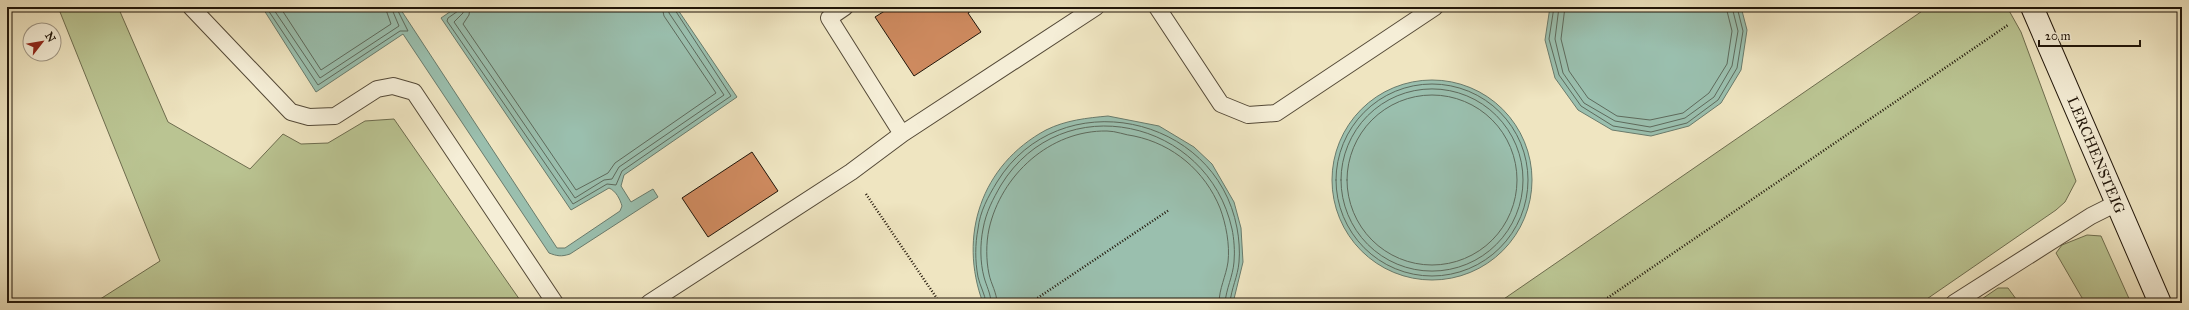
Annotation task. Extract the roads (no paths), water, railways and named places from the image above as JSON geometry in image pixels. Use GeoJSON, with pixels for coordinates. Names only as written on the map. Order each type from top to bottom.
{"type":"FeatureCollection","features":[{"type":"Feature","properties":{"kind":"street","name":"LERCHENSTEIG"},"geometry":{"type":"LineString","coordinates":[[2032,7],[2160,303]]}},
{"type":"Feature","properties":{"kind":"lane"},"geometry":{"type":"LineString","coordinates":[[191,7],[291,112],[308,117],[335,116],[377,89],[393,86],[414,92],[555,303]]}},
{"type":"Feature","properties":{"kind":"lane"},"geometry":{"type":"LineString","coordinates":[[845,7],[829,18],[902,134]]}},
{"type":"Feature","properties":{"kind":"lane"},"geometry":{"type":"LineString","coordinates":[[649,303],[851,172],[902,134],[1096,7]]}},
{"type":"Feature","properties":{"kind":"lane"},"geometry":{"type":"LineString","coordinates":[[1158,7],[1221,104],[1248,115],[1276,113],[1435,7]]}},
{"type":"Feature","properties":{"kind":"lane"},"geometry":{"type":"LineString","coordinates":[[1954,303],[2086,220],[2117,203]]}},
{"type":"Feature","properties":{"kind":"water"},"geometry":{"type":"Polygon","coordinates":[[[262,7],[399,7],[557,248],[565,248],[620,211],[622,206],[619,198],[614,191],[609,188],[571,210],[441,18],[457,7],[676,7],[737,97],[624,175],[621,186],[631,202],[653,189],[658,197],[570,254],[564,256],[557,255],[549,253],[403,34],[316,92],[262,7]]]}},
{"type":"Feature","properties":{"kind":"water"},"geometry":{"type":"Polygon","coordinates":[[[1550,7],[1741,7],[1747,30],[1741,70],[1721,103],[1689,126],[1651,136],[1612,130],[1578,110],[1555,78],[1545,40],[1550,7]]]}},
{"type":"Feature","properties":{"kind":"water"},"geometry":{"type":"Polygon","coordinates":[[[1432,80],[1451,82],[1479,92],[1495,103],[1509,117],[1520,133],[1524,142],[1530,161],[1532,180],[1530,199],[1520,227],[1509,243],[1495,257],[1479,268],[1470,272],[1451,278],[1432,280],[1413,278],[1385,268],[1369,257],[1355,243],[1344,227],[1340,218],[1334,199],[1332,180],[1334,161],[1344,133],[1355,117],[1369,103],[1385,92],[1394,88],[1413,82],[1432,80]]]}},
{"type":"Feature","properties":{"kind":"water"},"geometry":{"type":"Polygon","coordinates":[[[1108,116],[1159,126],[1194,147],[1212,164],[1234,202],[1241,228],[1243,262],[1233,303],[983,303],[976,278],[973,253],[975,228],[981,204],[991,182],[1005,162],[1024,145],[1046,130],[1069,122],[1108,116]]]}}]}
